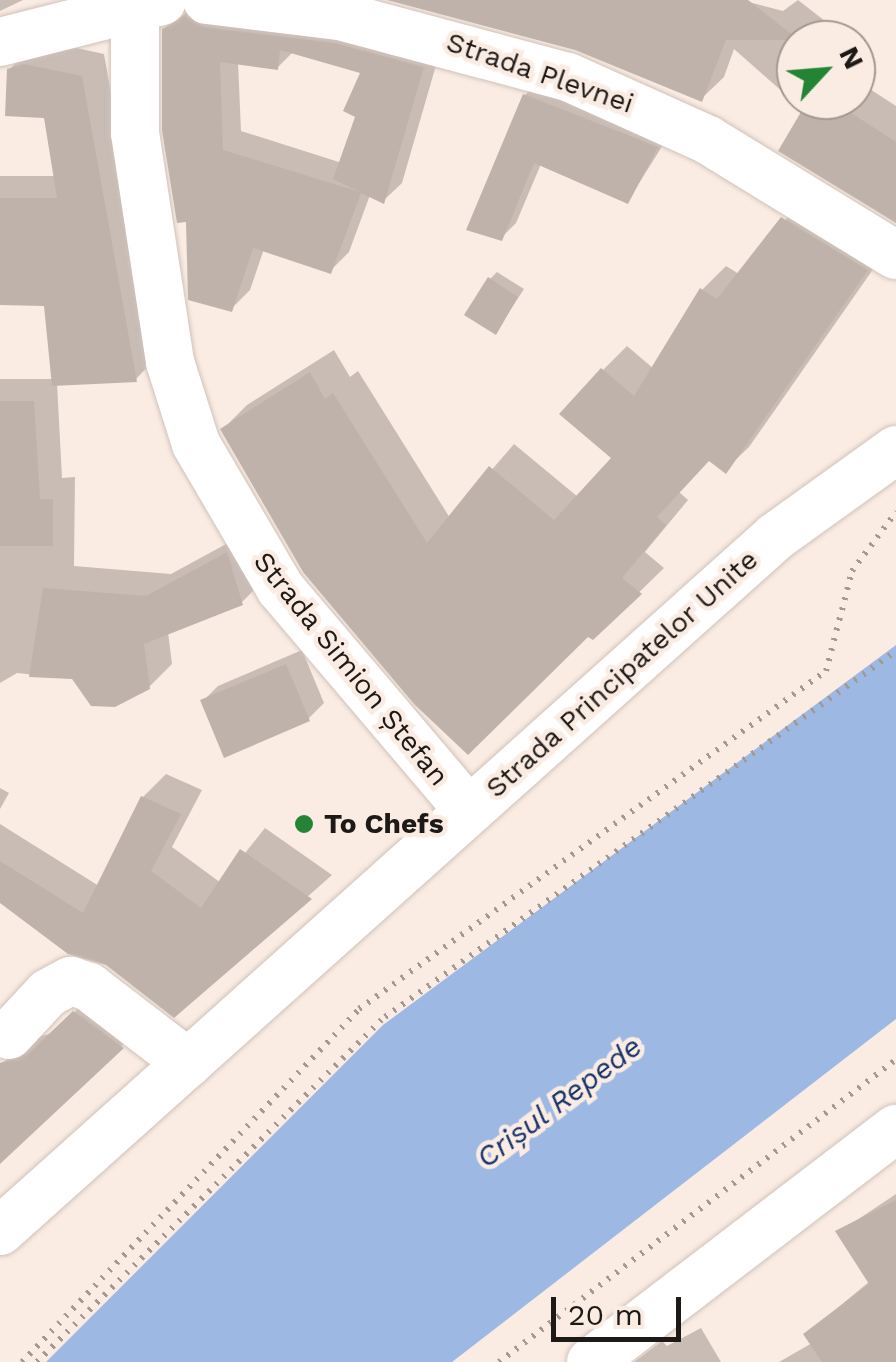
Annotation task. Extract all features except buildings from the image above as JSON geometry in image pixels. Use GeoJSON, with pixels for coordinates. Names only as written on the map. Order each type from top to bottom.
{"type":"FeatureCollection","features":[{"type":"Feature","properties":{"kind":"street","name":"Strada Plevnei"},"geometry":{"type":"LineString","coordinates":[[207,0],[340,16],[568,77],[708,140],[896,255]]}},
{"type":"Feature","properties":{"kind":"street"},"geometry":{"type":"LineString","coordinates":[[0,42],[144,2]]}},
{"type":"Feature","properties":{"kind":"street","name":"Strada Simion Ștefan"},"geometry":{"type":"LineString","coordinates":[[144,2],[135,133],[170,362],[196,444],[280,588],[469,812]]}},
{"type":"Feature","properties":{"kind":"street","name":"Strada Principatelor Unite"},"geometry":{"type":"LineString","coordinates":[[0,1231],[775,537],[896,450]]}},
{"type":"Feature","properties":{"kind":"street"},"geometry":{"type":"LineString","coordinates":[[8,1036],[48,992],[70,981],[89,987],[188,1063]]}},
{"type":"Feature","properties":{"kind":"street"},"geometry":{"type":"LineString","coordinates":[[590,1362],[896,1129]]}},
{"type":"Feature","properties":{"kind":"path"},"geometry":{"type":"LineString","coordinates":[[22,1362],[359,1009],[826,671],[852,571],[896,512]]}},
{"type":"Feature","properties":{"kind":"path"},"geometry":{"type":"LineString","coordinates":[[36,1362],[385,1017],[896,650]]}},
{"type":"Feature","properties":{"kind":"path"},"geometry":{"type":"LineString","coordinates":[[499,1362],[896,1060]]}},
{"type":"Feature","properties":{"kind":"water","name":"Crișul Repede"},"geometry":{"type":"Polygon","coordinates":[[[896,645],[896,1019],[452,1362],[46,1362],[383,1025],[896,645]]]}},
{"type":"Feature","properties":{"kind":"place","name":"To Chefs"},"geometry":{"type":"Point","coordinates":[304,824]}}]}
